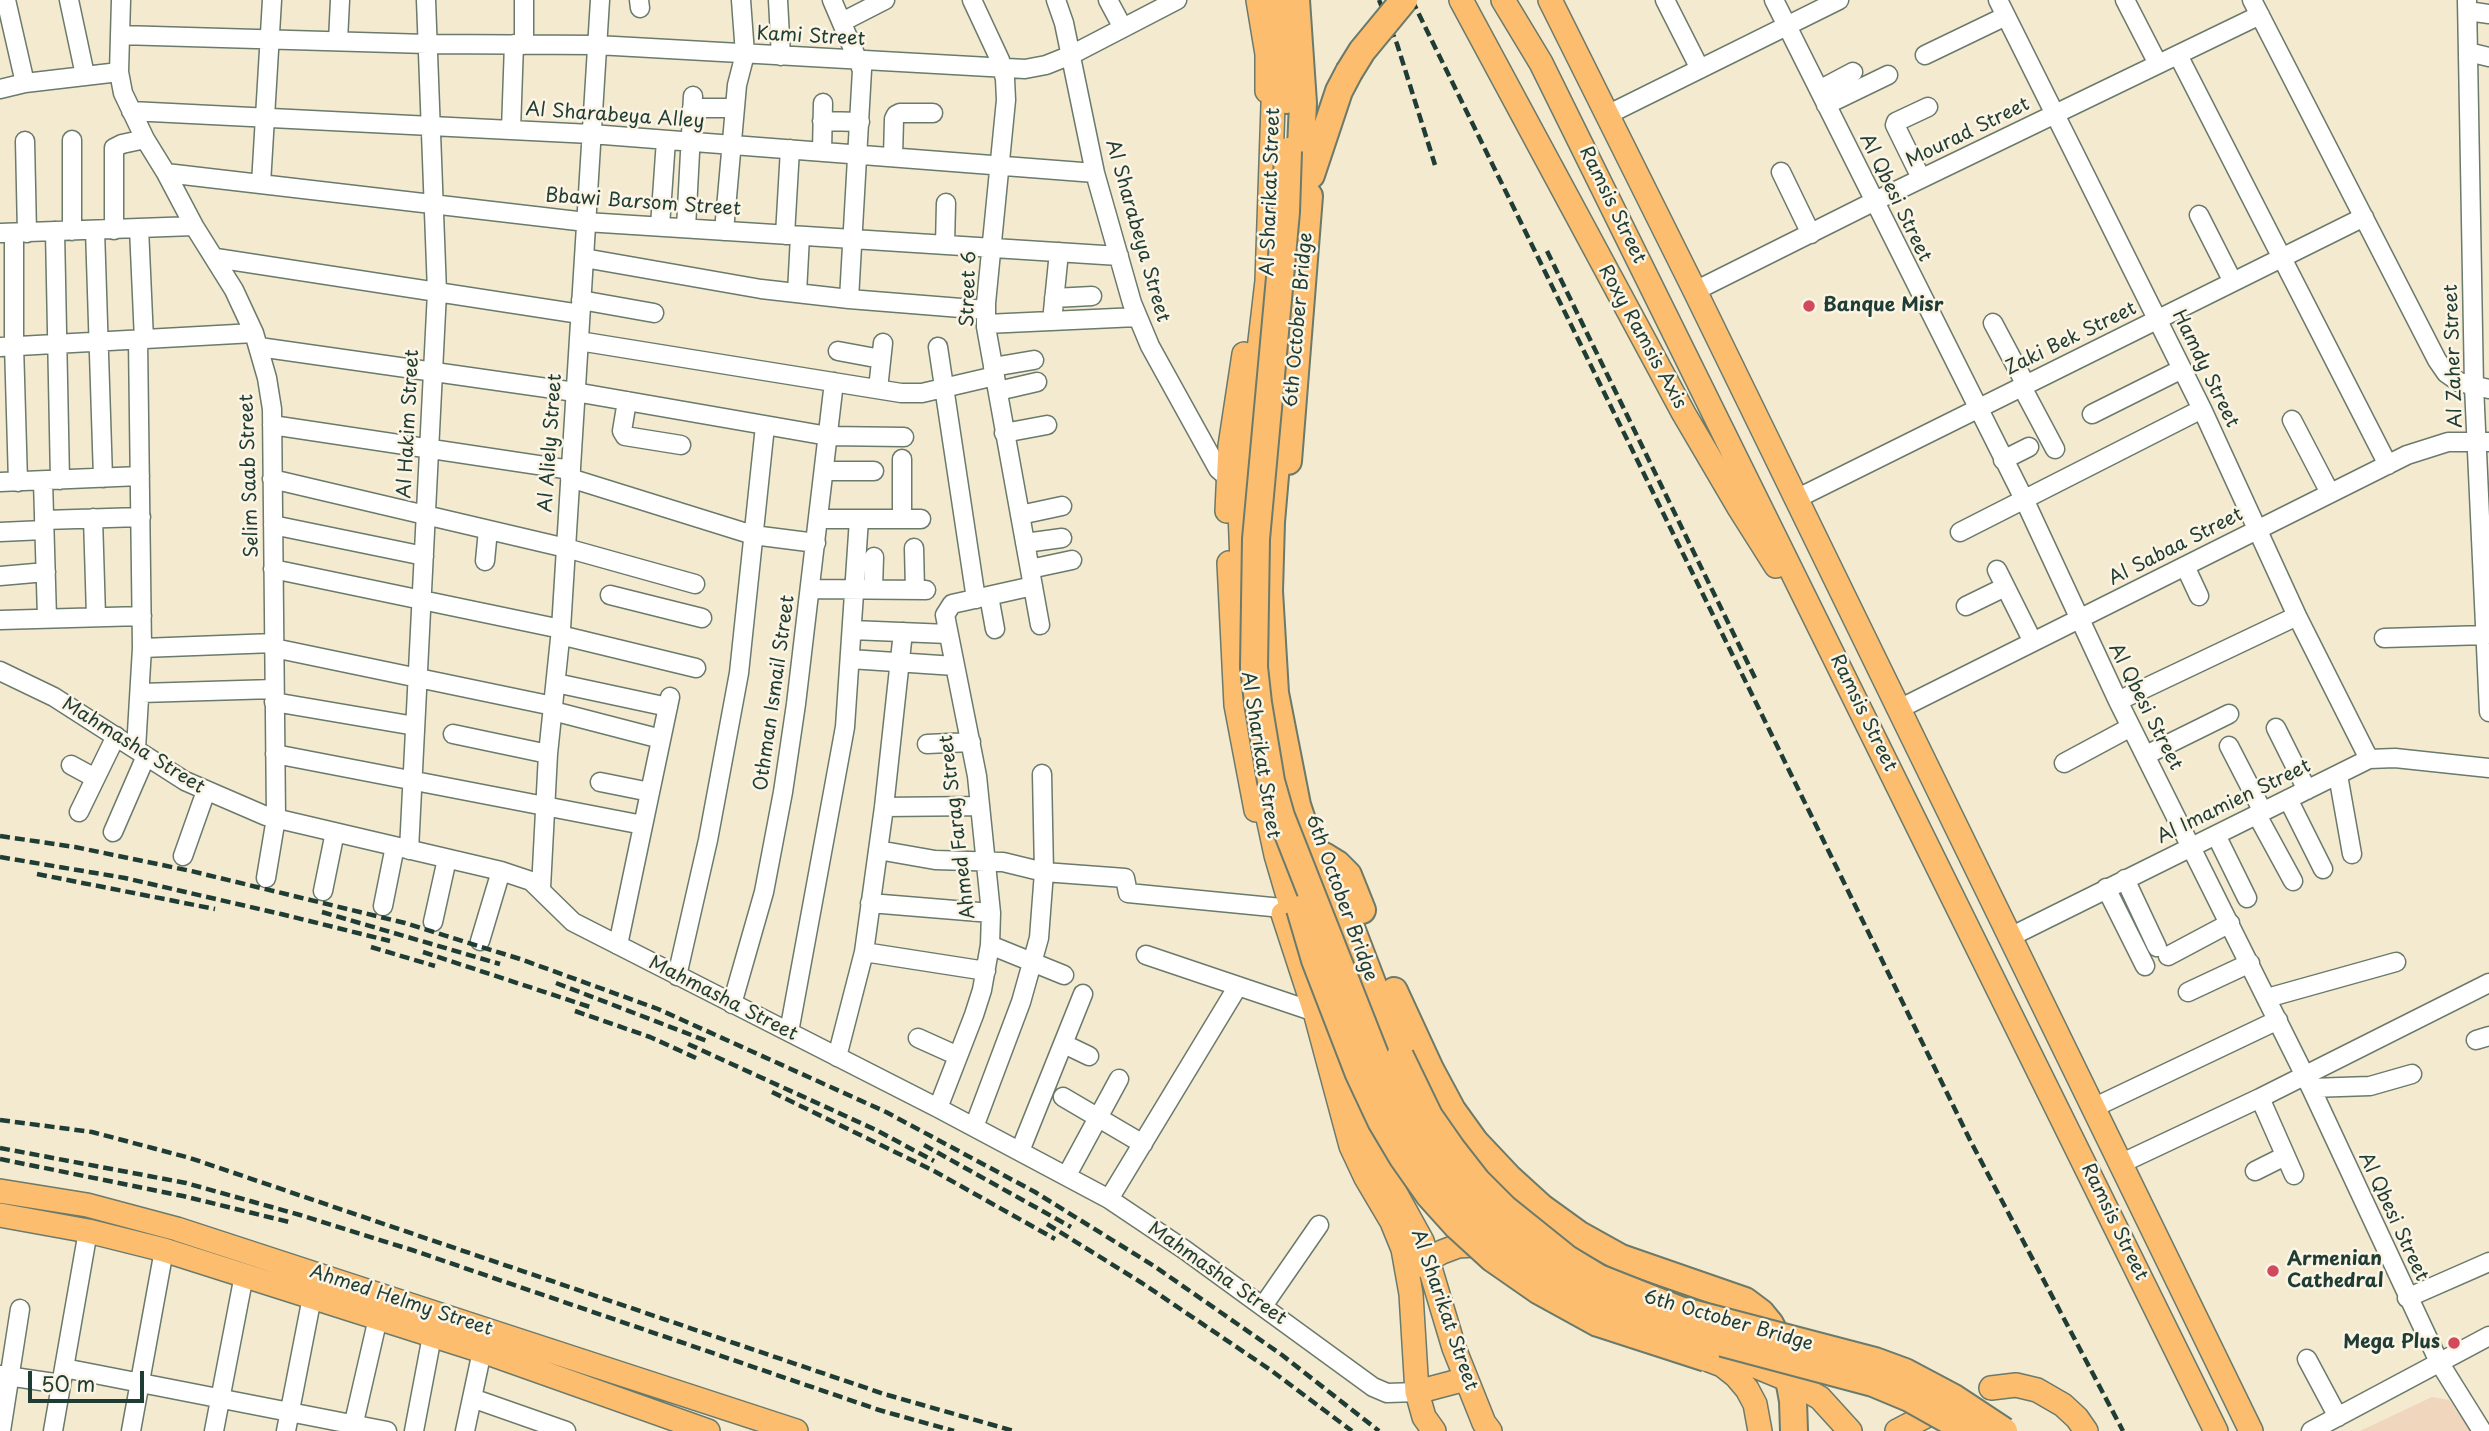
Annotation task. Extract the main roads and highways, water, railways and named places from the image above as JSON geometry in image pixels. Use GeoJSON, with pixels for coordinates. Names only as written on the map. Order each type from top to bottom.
{"type":"FeatureCollection","features":[{"type":"Feature","properties":{"kind":"highway","name":"6th October Bridge"},"geometry":{"type":"LineString","coordinates":[[1272,0],[1286,90],[1289,151],[1286,212],[1256,539],[1254,667],[1271,781],[1281,816],[1312,861],[1429,1116],[1477,1181],[1525,1227],[1566,1258],[1599,1278],[1680,1310],[1875,1361],[1928,1384],[1980,1413],[2004,1431]]}},
{"type":"Feature","properties":{"kind":"highway"},"geometry":{"type":"LineString","coordinates":[[1296,0],[1303,103],[1301,173],[1271,522],[1269,591],[1275,693],[1297,805],[1322,885],[1394,1069],[1424,1124],[1453,1169],[1480,1201],[1515,1233],[1560,1266],[1619,1295],[1699,1323],[1879,1368],[1966,1410],[1998,1431]]}},
{"type":"Feature","properties":{"kind":"highway","name":"6th October Bridge"},"geometry":{"type":"LineString","coordinates":[[1309,0],[1316,81],[1311,175],[1282,527],[1280,611],[1285,691],[1290,731],[1310,818],[1312,861],[1378,1063],[1410,1130],[1459,1197],[1521,1255],[1555,1278],[1630,1316],[1873,1383],[1909,1398],[1968,1431]]}},
{"type":"Feature","properties":{"kind":"highway"},"geometry":{"type":"LineString","coordinates":[[1311,175],[1339,91],[1349,72],[1362,51],[1404,0]]}},
{"type":"Feature","properties":{"kind":"highway"},"geometry":{"type":"LineString","coordinates":[[1706,1359],[1598,1322],[1538,1290],[1492,1258],[1457,1226],[1429,1195],[1398,1149],[1359,1074],[1315,960],[1300,911],[1296,879],[1312,861],[1337,864],[1348,875],[1406,1020],[1452,1110],[1475,1142],[1542,1208],[1578,1234],[1620,1258],[1745,1301],[1761,1313],[1779,1341],[1791,1381],[1794,1431]]}},
{"type":"Feature","properties":{"kind":"main road","name":"Al Sharikat Street"},"geometry":{"type":"LineString","coordinates":[[1258,0],[1267,54],[1267,151],[1235,483],[1233,668],[1236,705],[1249,784],[1351,1146],[1366,1178],[1418,1266],[1490,1431]]}},
{"type":"Feature","properties":{"kind":"main road","name":"Al Sharikat Street"},"geometry":{"type":"LineString","coordinates":[[1265,0],[1272,30],[1275,89],[1268,267],[1253,412],[1235,483],[1240,512],[1248,707],[1276,855],[1337,1054],[1380,1165],[1422,1241],[1418,1266],[1417,1392],[1424,1417],[1434,1431]]}},
{"type":"Feature","properties":{"kind":"main road","name":"Roxy Ramsis Axis"},"geometry":{"type":"LineString","coordinates":[[1461,0],[1684,414],[1738,506],[1839,664]]}},
{"type":"Feature","properties":{"kind":"main road","name":"Ramsis Street"},"geometry":{"type":"LineString","coordinates":[[1503,0],[1541,63],[2216,1431]]}},
{"type":"Feature","properties":{"kind":"main road","name":"Ramsis Street"},"geometry":{"type":"LineString","coordinates":[[1550,0],[1695,291],[2251,1431]]}},
{"type":"Feature","properties":{"kind":"main road"},"geometry":{"type":"LineString","coordinates":[[1235,483],[1261,485],[1275,470]]}},
{"type":"Feature","properties":{"kind":"main road"},"geometry":{"type":"LineString","coordinates":[[1235,483],[1265,504],[1271,522]]}},
{"type":"Feature","properties":{"kind":"main road","name":"Ahmed Helmy Street"},"geometry":{"type":"LineString","coordinates":[[0,1191],[87,1205],[177,1229],[796,1431]]}},
{"type":"Feature","properties":{"kind":"main road","name":"Ahmed Helmy Street"},"geometry":{"type":"LineString","coordinates":[[0,1215],[88,1231],[164,1250],[482,1351],[703,1430]]}},
{"type":"Feature","properties":{"kind":"main road"},"geometry":{"type":"LineString","coordinates":[[1418,1266],[1442,1251],[1458,1246],[1491,1248],[1595,1310],[1727,1354],[1791,1381],[1820,1398],[1850,1431]]}},
{"type":"Feature","properties":{"kind":"main road"},"geometry":{"type":"LineString","coordinates":[[1706,1359],[1722,1365],[1747,1389],[1755,1404],[1760,1431]]}},
{"type":"Feature","properties":{"kind":"main road"},"geometry":{"type":"LineString","coordinates":[[1417,1392],[1466,1379]]}},
{"type":"Feature","properties":{"kind":"main road"},"geometry":{"type":"LineString","coordinates":[[1991,1388],[2016,1385],[2037,1390],[2063,1405],[2086,1431]]}},
{"type":"Feature","properties":{"kind":"main road"},"geometry":{"type":"LineString","coordinates":[[1896,1431],[1928,1415]]}},
{"type":"Feature","properties":{"kind":"railway"},"geometry":{"type":"LineString","coordinates":[[1379,0],[1397,44],[1435,165]]}},
{"type":"Feature","properties":{"kind":"railway"},"geometry":{"type":"LineString","coordinates":[[1412,0],[1970,1140],[2123,1431]]}},
{"type":"Feature","properties":{"kind":"railway"},"geometry":{"type":"LineString","coordinates":[[1547,251],[1757,682]]}},
{"type":"Feature","properties":{"kind":"railway"},"geometry":{"type":"LineString","coordinates":[[0,836],[75,847],[191,871],[405,923],[520,959],[658,1009],[886,1112],[1035,1192],[1154,1266],[1282,1355],[1379,1431]]}},
{"type":"Feature","properties":{"kind":"railway"},"geometry":{"type":"LineString","coordinates":[[0,857],[125,878],[390,941]]}},
{"type":"Feature","properties":{"kind":"railway"},"geometry":{"type":"LineString","coordinates":[[37,874],[215,909]]}},
{"type":"Feature","properties":{"kind":"railway"},"geometry":{"type":"LineString","coordinates":[[322,912],[500,964]]}},
{"type":"Feature","properties":{"kind":"railway"},"geometry":{"type":"LineString","coordinates":[[371,947],[435,966]]}},
{"type":"Feature","properties":{"kind":"railway"},"geometry":{"type":"LineString","coordinates":[[423,952],[593,1008]]}},
{"type":"Feature","properties":{"kind":"railway"},"geometry":{"type":"LineString","coordinates":[[556,983],[707,1041]]}},
{"type":"Feature","properties":{"kind":"railway"},"geometry":{"type":"LineString","coordinates":[[575,1011],[650,1037],[696,1058]]}},
{"type":"Feature","properties":{"kind":"railway"},"geometry":{"type":"LineString","coordinates":[[688,1044],[876,1130],[934,1161]]}},
{"type":"Feature","properties":{"kind":"railway"},"geometry":{"type":"LineString","coordinates":[[772,1092],[934,1171],[1055,1239]]}},
{"type":"Feature","properties":{"kind":"railway"},"geometry":{"type":"LineString","coordinates":[[0,1120],[92,1132],[190,1158],[884,1394],[1014,1431]]}},
{"type":"Feature","properties":{"kind":"railway"},"geometry":{"type":"LineString","coordinates":[[924,1145],[1071,1227]]}},
{"type":"Feature","properties":{"kind":"railway"},"geometry":{"type":"LineString","coordinates":[[0,1148],[186,1183],[300,1215],[412,1250],[879,1410],[954,1431]]}},
{"type":"Feature","properties":{"kind":"railway"},"geometry":{"type":"LineString","coordinates":[[0,1159],[183,1196],[289,1222]]}},
{"type":"Feature","properties":{"kind":"railway"},"geometry":{"type":"LineString","coordinates":[[1047,1224],[1142,1283],[1272,1371],[1352,1431]]}},
{"type":"Feature","properties":{"kind":"place","name":"Banque Misr"},"geometry":{"type":"Point","coordinates":[1809,306]}},
{"type":"Feature","properties":{"kind":"place","name":"Armenian Cathedral"},"geometry":{"type":"Point","coordinates":[2273,1271]}},
{"type":"Feature","properties":{"kind":"place","name":"Mega Plus"},"geometry":{"type":"Point","coordinates":[2454,1343]}}]}
